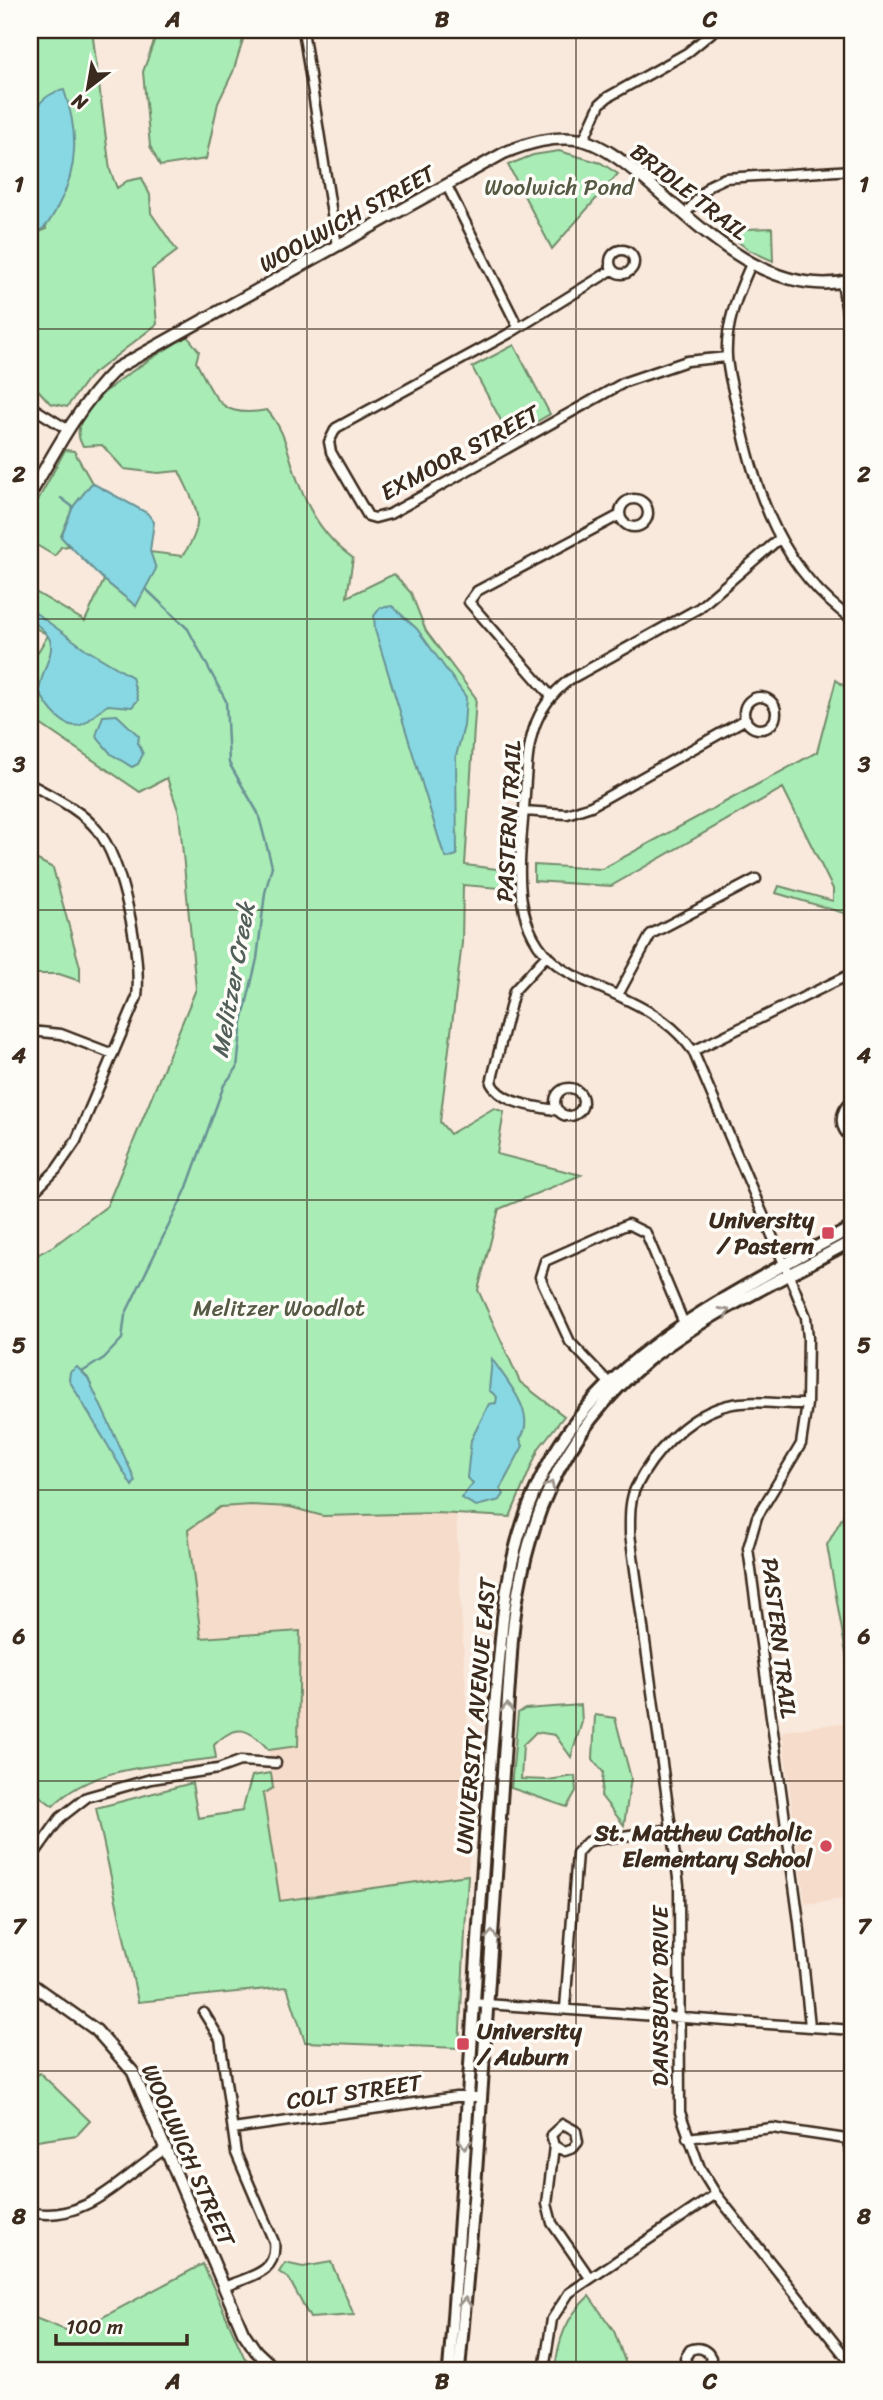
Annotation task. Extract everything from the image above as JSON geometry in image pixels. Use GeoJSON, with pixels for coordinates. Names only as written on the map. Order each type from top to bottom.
{"type":"FeatureCollection","features":[{"type":"Feature","properties":{"kind":"main road","name":"UNIVERSITY AVENUE EAST"},"geometry":{"type":"LineString","coordinates":[[686,1327],[783,1264],[853,1227]]}},
{"type":"Feature","properties":{"kind":"main road","name":"UNIVERSITY AVENUE EAST"},"geometry":{"type":"LineString","coordinates":[[459,2370],[475,2097],[472,2003],[491,1788],[500,1640],[510,1564],[531,1499],[547,1466],[583,1411],[612,1386],[653,1343],[853,1240]]}},
{"type":"Feature","properties":{"kind":"main road","name":"UNIVERSITY AVENUE EAST"},"geometry":{"type":"LineString","coordinates":[[449,2370],[475,2097],[487,2003],[513,1619],[518,1581],[540,1506],[568,1452],[612,1386]]}},
{"type":"Feature","properties":{"kind":"street"},"geometry":{"type":"LineString","coordinates":[[303,30],[337,246]]}},
{"type":"Feature","properties":{"kind":"street"},"geometry":{"type":"LineString","coordinates":[[583,141],[600,104],[608,97],[687,53],[715,30]]}},
{"type":"Feature","properties":{"kind":"street","name":"WOOLWICH STREET"},"geometry":{"type":"LineString","coordinates":[[30,495],[67,429],[94,390],[117,368],[521,145],[558,138],[583,141]]}},
{"type":"Feature","properties":{"kind":"street","name":"BRIDLE TRAIL"},"geometry":{"type":"LineString","coordinates":[[583,141],[629,166],[725,248],[751,264],[790,277],[842,283],[853,280]]}},
{"type":"Feature","properties":{"kind":"street"},"geometry":{"type":"LineString","coordinates":[[685,214],[710,185],[725,178],[853,170]]}},
{"type":"Feature","properties":{"kind":"street"},"geometry":{"type":"LineString","coordinates":[[447,186],[518,327],[612,270]]}},
{"type":"Feature","properties":{"kind":"street"},"geometry":{"type":"LineString","coordinates":[[751,264],[733,308],[727,357],[751,471],[779,539],[820,594],[853,620]]}},
{"type":"Feature","properties":{"kind":"street"},"geometry":{"type":"LineString","coordinates":[[842,283],[853,347]]}},
{"type":"Feature","properties":{"kind":"street","name":"EXMOOR STREET"},"geometry":{"type":"LineString","coordinates":[[518,327],[336,428],[332,434],[331,452],[368,516],[375,519],[390,514],[625,382],[687,361],[727,357]]}},
{"type":"Feature","properties":{"kind":"street"},"geometry":{"type":"LineString","coordinates":[[30,406],[67,429]]}},
{"type":"Feature","properties":{"kind":"street"},"geometry":{"type":"LineString","coordinates":[[550,695],[469,602],[477,591],[620,515]]}},
{"type":"Feature","properties":{"kind":"street","name":"PASTERN TRAIL"},"geometry":{"type":"LineString","coordinates":[[779,539],[699,608],[569,680],[550,695],[537,720],[528,747],[522,908],[533,938],[547,955],[566,970],[664,1020],[693,1051],[806,1317],[807,1404],[801,1444],[757,1517],[750,1533],[748,1556],[797,1910],[810,2026]]}},
{"type":"Feature","properties":{"kind":"street"},"geometry":{"type":"LineString","coordinates":[[524,811],[567,814],[591,806],[746,719]]}},
{"type":"Feature","properties":{"kind":"street"},"geometry":{"type":"LineString","coordinates":[[30,784],[72,809],[95,827],[111,852],[138,952],[139,977],[137,997],[76,1141],[56,1170],[30,1196]]}},
{"type":"Feature","properties":{"kind":"street"},"geometry":{"type":"LineString","coordinates":[[618,995],[651,934],[756,879]]}},
{"type":"Feature","properties":{"kind":"street"},"geometry":{"type":"LineString","coordinates":[[547,955],[514,991],[491,1083],[495,1091],[505,1098],[559,1111]]}},
{"type":"Feature","properties":{"kind":"street"},"geometry":{"type":"LineString","coordinates":[[693,1051],[853,973]]}},
{"type":"Feature","properties":{"kind":"street"},"geometry":{"type":"LineString","coordinates":[[30,1031],[61,1034],[113,1054]]}},
{"type":"Feature","properties":{"kind":"street"},"geometry":{"type":"LineString","coordinates":[[853,1100],[847,1105],[841,1118],[845,1132],[853,1139]]}},
{"type":"Feature","properties":{"kind":"street"},"geometry":{"type":"LineString","coordinates":[[612,1386],[570,1342],[540,1277],[545,1261],[628,1224],[634,1224],[646,1233],[686,1327]]}},
{"type":"Feature","properties":{"kind":"street","name":"DANSBURY DRIVE"},"geometry":{"type":"LineString","coordinates":[[807,1404],[734,1404],[720,1407],[680,1430],[656,1456],[635,1488],[630,1510],[630,1534],[680,1897],[678,2088],[687,2138],[699,2168],[716,2194],[853,2366]]}},
{"type":"Feature","properties":{"kind":"street"},"geometry":{"type":"LineString","coordinates":[[30,1860],[60,1818],[87,1797],[151,1779],[218,1769],[240,1761],[276,1763]]}},
{"type":"Feature","properties":{"kind":"street"},"geometry":{"type":"LineString","coordinates":[[491,1788],[502,1795]]}},
{"type":"Feature","properties":{"kind":"street"},"geometry":{"type":"LineString","coordinates":[[565,2008],[577,1853],[587,1842],[672,1829]]}},
{"type":"Feature","properties":{"kind":"street","name":"WOOLWICH STREET"},"geometry":{"type":"LineString","coordinates":[[30,1983],[96,2030],[122,2057],[142,2088],[243,2332],[256,2351],[276,2370]]}},
{"type":"Feature","properties":{"kind":"street"},"geometry":{"type":"LineString","coordinates":[[472,2003],[853,2030]]}},
{"type":"Feature","properties":{"kind":"street"},"geometry":{"type":"LineString","coordinates":[[204,2013],[220,2039],[242,2170],[274,2242],[276,2256],[270,2267],[224,2287]]}},
{"type":"Feature","properties":{"kind":"street","name":"COLT STREET"},"geometry":{"type":"LineString","coordinates":[[233,2129],[456,2097],[475,2097]]}},
{"type":"Feature","properties":{"kind":"street"},"geometry":{"type":"LineString","coordinates":[[687,2138],[772,2128],[825,2134],[850,2140],[853,2157]]}},
{"type":"Feature","properties":{"kind":"street"},"geometry":{"type":"LineString","coordinates":[[554,2146],[547,2204],[552,2223],[590,2278]]}},
{"type":"Feature","properties":{"kind":"street"},"geometry":{"type":"LineString","coordinates":[[30,2212],[74,2210],[107,2192],[167,2148]]}},
{"type":"Feature","properties":{"kind":"street"},"geometry":{"type":"LineString","coordinates":[[543,2370],[552,2319],[569,2293],[716,2194]]}},
{"type":"Feature","properties":{"kind":"street"},"geometry":{"type":"LineString","coordinates":[[689,2370],[685,2362],[687,2354],[699,2348],[709,2354],[711,2362],[707,2370]]}},
{"type":"Feature","properties":{"kind":"shaded area"},"geometry":{"type":"Polygon","coordinates":[[[185,1502],[456,1514],[472,1803],[468,1875],[280,1901],[263,1794],[273,1788],[269,1750],[298,1746],[299,1631],[201,1638],[185,1502]]]}},
{"type":"Feature","properties":{"kind":"shaded area","name":"St. Matthew Catholic Elementary School"},"geometry":{"type":"Polygon","coordinates":[[[853,1721],[853,1898],[805,1904],[782,1731],[853,1721]]]}},
{"type":"Feature","properties":{"kind":"green space"},"geometry":{"type":"Polygon","coordinates":[[[30,30],[92,30],[110,170],[117,188],[127,181],[142,178],[150,195],[151,213],[177,251],[152,270],[157,324],[89,377],[67,407],[50,403],[30,381],[30,236],[46,229],[38,107],[30,141],[30,30]]]}},
{"type":"Feature","properties":{"kind":"green space"},"geometry":{"type":"Polygon","coordinates":[[[158,30],[246,30],[233,72],[218,103],[206,159],[160,166],[150,146],[143,72],[158,30]]]}},
{"type":"Feature","properties":{"kind":"green space","name":"Woolwich Pond"},"geometry":{"type":"Polygon","coordinates":[[[559,151],[601,163],[618,174],[552,249],[508,165],[533,155],[559,151]]]}},
{"type":"Feature","properties":{"kind":"green space"},"geometry":{"type":"Polygon","coordinates":[[[772,228],[773,261],[749,250],[722,230],[772,228]]]}},
{"type":"Feature","properties":{"kind":"green space","name":"Melitzer Woodlot"},"geometry":{"type":"Polygon","coordinates":[[[187,336],[199,351],[196,362],[221,403],[229,409],[239,411],[267,410],[274,418],[308,506],[327,535],[353,558],[347,597],[394,574],[411,593],[426,631],[476,698],[465,865],[512,871],[512,889],[463,885],[462,943],[440,1122],[450,1134],[494,1108],[504,1112],[497,1154],[581,1175],[499,1209],[478,1290],[520,1382],[564,1416],[539,1448],[510,1517],[437,1513],[323,1516],[290,1507],[251,1505],[220,1507],[188,1530],[201,1638],[300,1631],[298,1746],[269,1750],[249,1733],[236,1731],[214,1745],[216,1758],[108,1774],[70,1792],[53,1806],[30,1789],[30,1259],[55,1245],[107,1206],[196,989],[179,813],[167,778],[140,792],[40,724],[30,710],[30,665],[48,635],[30,625],[30,589],[85,621],[104,580],[136,606],[150,552],[182,556],[190,544],[195,533],[197,514],[179,471],[158,473],[124,469],[102,445],[83,446],[79,431],[84,415],[97,399],[136,369],[187,336]]]}},
{"type":"Feature","properties":{"kind":"green space"},"geometry":{"type":"Polygon","coordinates":[[[514,345],[550,414],[510,437],[472,367],[514,345]]]}},
{"type":"Feature","properties":{"kind":"green space"},"geometry":{"type":"Polygon","coordinates":[[[65,450],[74,451],[92,483],[73,507],[61,536],[69,546],[61,547],[55,556],[33,543],[30,544],[30,515],[65,450]]]}},
{"type":"Feature","properties":{"kind":"green space"},"geometry":{"type":"Polygon","coordinates":[[[836,680],[853,693],[853,906],[850,909],[853,931],[844,913],[776,893],[779,886],[833,901],[833,889],[783,788],[611,886],[534,881],[534,865],[602,869],[817,752],[836,680]]]}},
{"type":"Feature","properties":{"kind":"green space"},"geometry":{"type":"Polygon","coordinates":[[[30,856],[53,868],[80,967],[80,981],[59,974],[30,974],[30,856]]]}},
{"type":"Feature","properties":{"kind":"green space"},"geometry":{"type":"Polygon","coordinates":[[[853,1498],[853,1676],[850,1676],[827,1545],[853,1498]]]}},
{"type":"Feature","properties":{"kind":"green space"},"geometry":{"type":"Polygon","coordinates":[[[581,1705],[582,1722],[571,1757],[555,1735],[536,1732],[523,1745],[521,1779],[548,1780],[575,1776],[576,1791],[567,1807],[511,1788],[518,1713],[525,1709],[581,1705]]]}},
{"type":"Feature","properties":{"kind":"green space"},"geometry":{"type":"Polygon","coordinates":[[[595,1715],[615,1718],[631,1778],[624,1825],[601,1796],[603,1772],[593,1759],[595,1715]]]}},
{"type":"Feature","properties":{"kind":"green space"},"geometry":{"type":"Polygon","coordinates":[[[271,1773],[273,1788],[263,1794],[280,1901],[468,1875],[459,2048],[305,2042],[287,1987],[138,2002],[96,1808],[192,1783],[198,1818],[242,1811],[252,1776],[271,1773]]]}},
{"type":"Feature","properties":{"kind":"green space"},"geometry":{"type":"Polygon","coordinates":[[[40,2073],[90,2121],[77,2135],[30,2142],[30,2078],[40,2073]]]}},
{"type":"Feature","properties":{"kind":"green space"},"geometry":{"type":"Polygon","coordinates":[[[331,2262],[354,2315],[310,2318],[289,2279],[279,2272],[285,2263],[303,2267],[331,2262]]]}},
{"type":"Feature","properties":{"kind":"green space"},"geometry":{"type":"Polygon","coordinates":[[[203,2264],[244,2357],[257,2370],[30,2370],[30,2316],[73,2333],[203,2264]]]}},
{"type":"Feature","properties":{"kind":"green space"},"geometry":{"type":"Polygon","coordinates":[[[589,2296],[614,2331],[628,2370],[555,2370],[564,2330],[574,2312],[589,2296]]]}},
{"type":"Feature","properties":{"kind":"water"},"geometry":{"type":"Polygon","coordinates":[[[64,90],[74,134],[70,177],[50,221],[30,236],[28,153],[32,121],[42,101],[64,90]]]}},
{"type":"Feature","properties":{"kind":"water"},"geometry":{"type":"Polygon","coordinates":[[[92,483],[147,513],[154,522],[150,551],[156,569],[136,606],[104,580],[61,537],[73,507],[92,483]]]}},
{"type":"Feature","properties":{"kind":"water"},"geometry":{"type":"Polygon","coordinates":[[[392,606],[417,629],[466,697],[464,726],[456,756],[457,855],[447,858],[375,630],[374,616],[380,608],[392,606]]]}},
{"type":"Feature","properties":{"kind":"water"},"geometry":{"type":"Polygon","coordinates":[[[30,609],[87,650],[132,677],[138,700],[132,707],[108,705],[78,726],[58,717],[39,691],[51,644],[42,629],[30,620],[30,609]]]}},
{"type":"Feature","properties":{"kind":"water"},"geometry":{"type":"Polygon","coordinates":[[[117,715],[139,736],[138,743],[143,754],[138,764],[132,767],[111,754],[96,736],[103,716],[117,715]]]}},
{"type":"Feature","properties":{"kind":"water"},"geometry":{"type":"Polygon","coordinates":[[[492,1359],[518,1398],[523,1409],[525,1430],[520,1439],[523,1446],[500,1489],[504,1494],[500,1500],[476,1506],[461,1498],[473,1483],[467,1478],[471,1440],[489,1404],[496,1403],[497,1397],[489,1390],[492,1359]]]}},
{"type":"Feature","properties":{"kind":"water"},"geometry":{"type":"Polygon","coordinates":[[[77,1367],[88,1378],[133,1475],[135,1482],[132,1486],[69,1380],[70,1372],[77,1367]]]}},
{"type":"Feature","properties":{"kind":"waterway"},"geometry":{"type":"LineString","coordinates":[[61,498],[73,507]]}},
{"type":"Feature","properties":{"kind":"waterway","name":"Melitzer Creek"},"geometry":{"type":"LineString","coordinates":[[82,1372],[104,1358],[122,1339],[125,1315],[186,1190],[224,1085],[237,1068],[242,1022],[257,959],[265,893],[272,866],[258,813],[229,763],[226,701],[188,629],[146,589]]}},
{"type":"Feature","properties":{"kind":"place","name":"University / Pastern"},"geometry":{"type":"Point","coordinates":[828,1233]}},
{"type":"Feature","properties":{"kind":"place","name":"St. Matthew Catholic Elementary School"},"geometry":{"type":"Point","coordinates":[826,1846]}},
{"type":"Feature","properties":{"kind":"place","name":"University / Auburn"},"geometry":{"type":"Point","coordinates":[463,2044]}}]}
